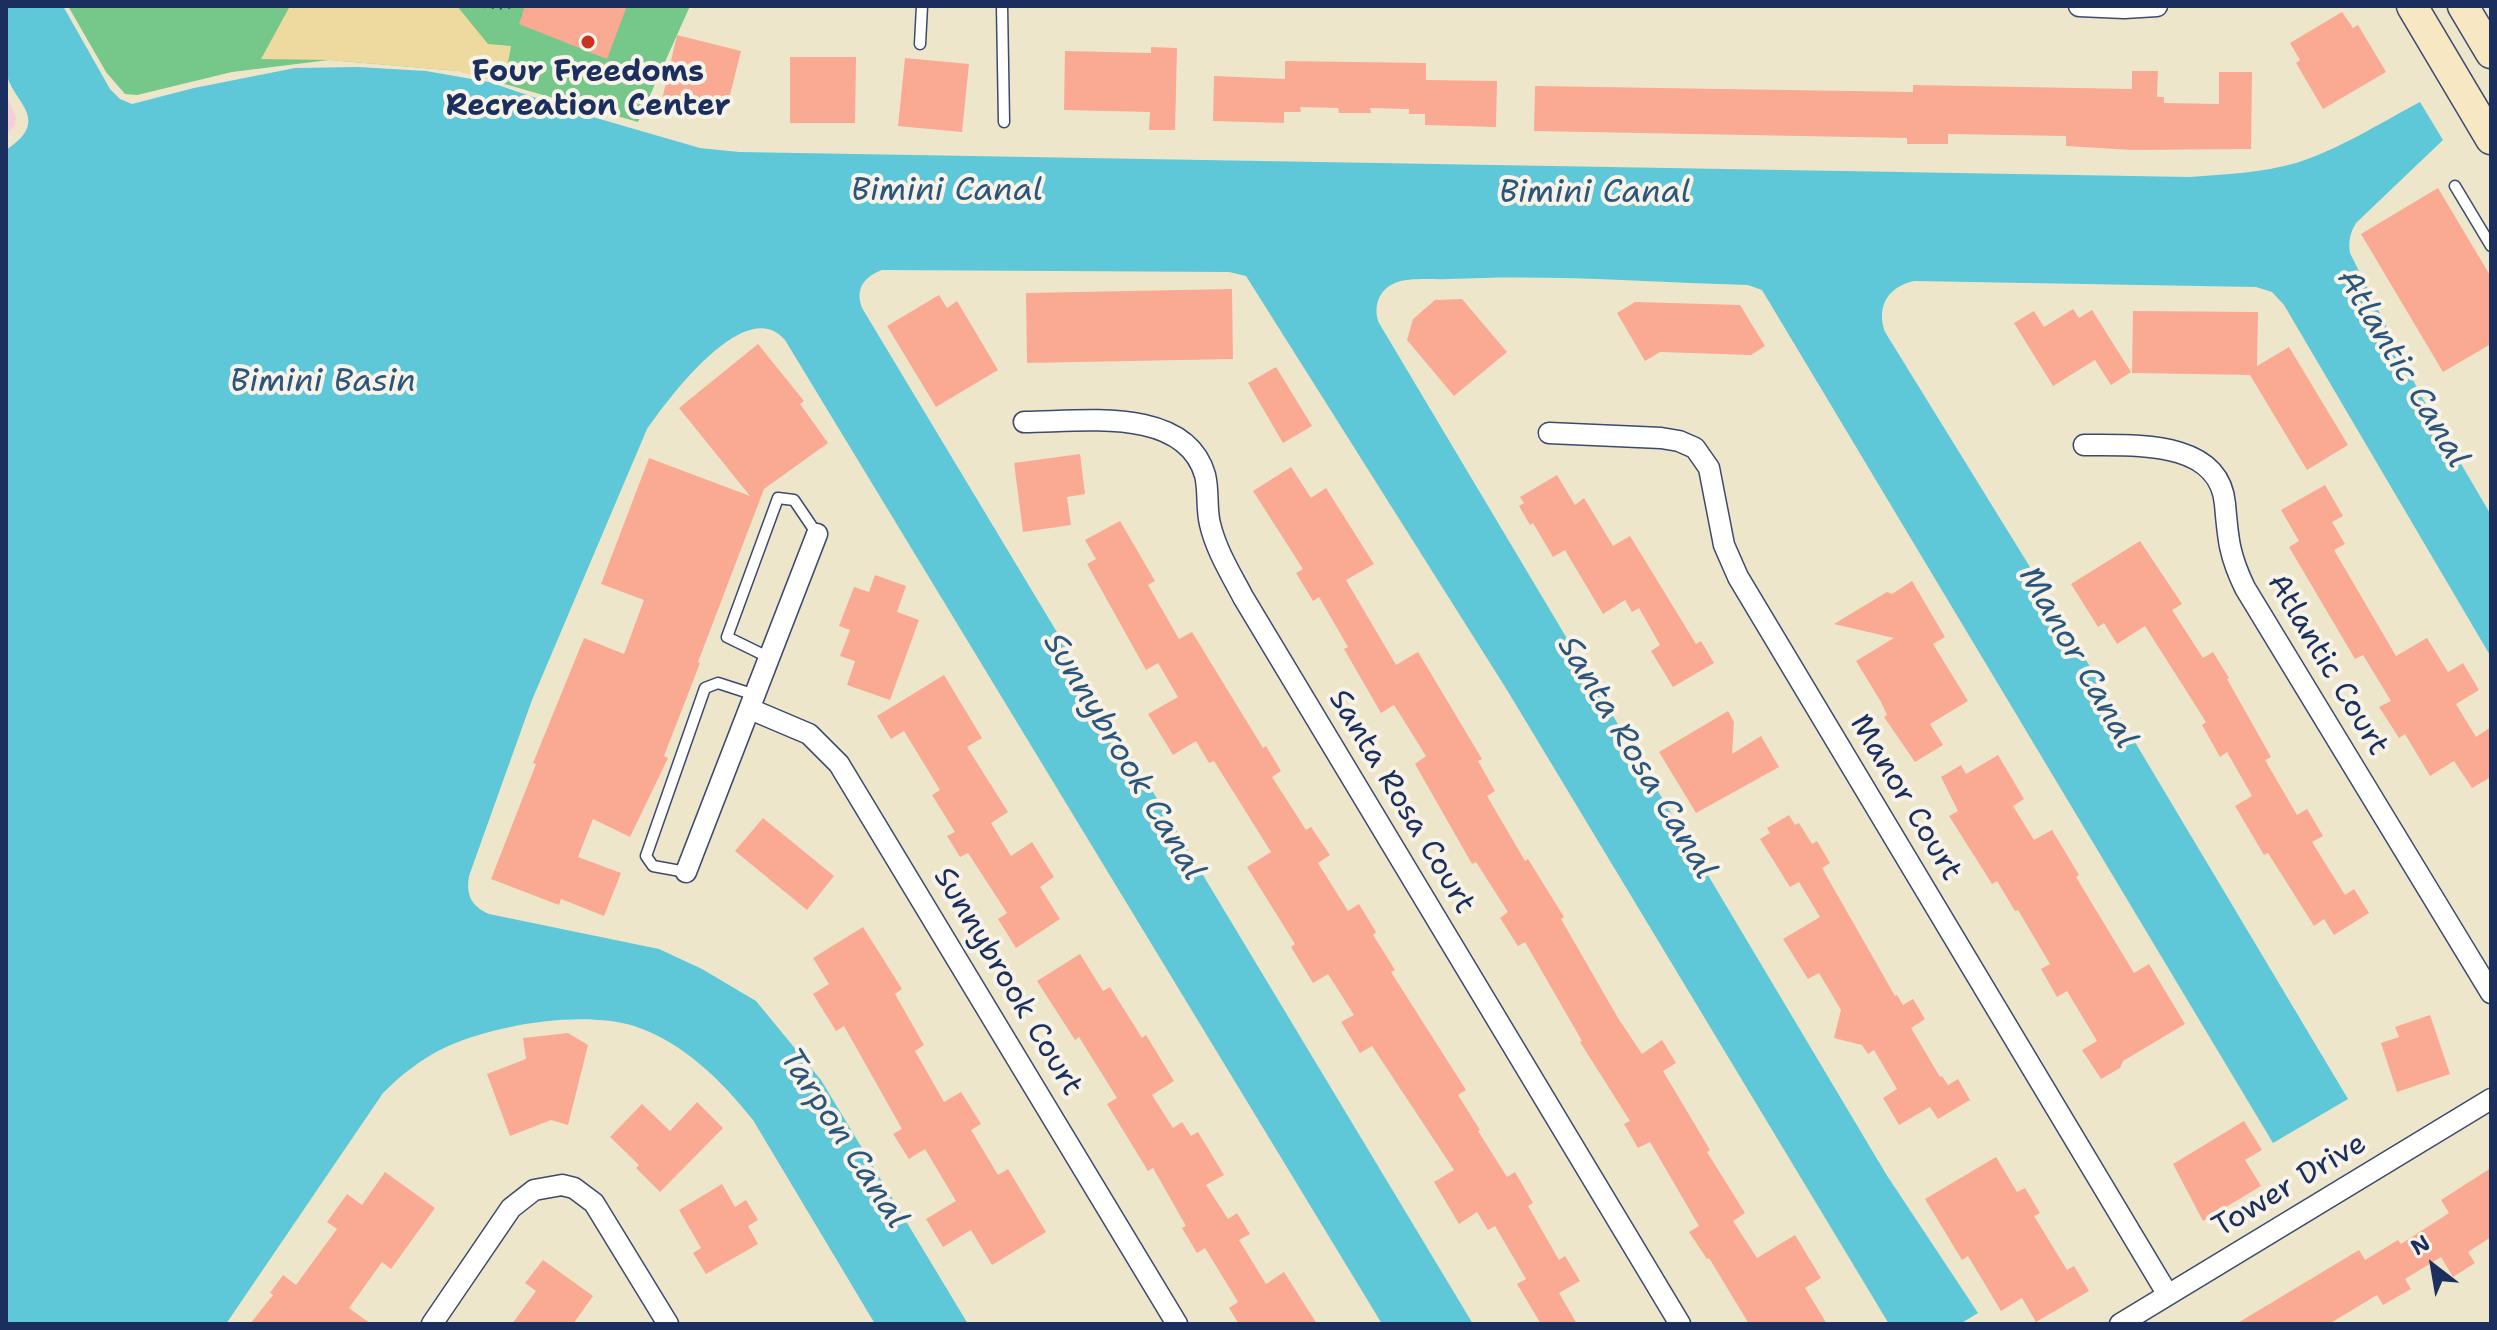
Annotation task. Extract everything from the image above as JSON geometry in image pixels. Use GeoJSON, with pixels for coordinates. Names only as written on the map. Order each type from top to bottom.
{"type":"FeatureCollection","features":[{"type":"Feature","properties":{"kind":"street"},"geometry":{"type":"LineString","coordinates":[[2079,6],[2157,6]]}},
{"type":"Feature","properties":{"kind":"street"},"geometry":{"type":"LineString","coordinates":[[2412,6],[2491,139]]}},
{"type":"Feature","properties":{"kind":"street"},"geometry":{"type":"LineString","coordinates":[[2463,6],[2491,53]]}},
{"type":"Feature","properties":{"kind":"street","name":"Santa Rosa Court"},"geometry":{"type":"LineString","coordinates":[[1024,422],[1128,422],[1147,425],[1166,431],[1193,451],[1205,476],[1214,538],[1243,597],[1680,1324]]}},
{"type":"Feature","properties":{"kind":"street","name":"Manor Court"},"geometry":{"type":"LineString","coordinates":[[1549,433],[1661,438],[1687,443],[1705,460],[1712,477],[1724,545],[1738,577],[2168,1295]]}},
{"type":"Feature","properties":{"kind":"street","name":"Atlantic Court"},"geometry":{"type":"LineString","coordinates":[[2084,445],[2173,450],[2202,464],[2215,477],[2225,503],[2228,544],[2245,588],[2491,993]]}},
{"type":"Feature","properties":{"kind":"street"},"geometry":{"type":"LineString","coordinates":[[686,872],[817,534]]}},
{"type":"Feature","properties":{"kind":"street","name":"Sunnybrook Court"},"geometry":{"type":"LineString","coordinates":[[753,702],[809,734],[839,764],[1177,1324]]}},
{"type":"Feature","properties":{"kind":"street","name":"Tower Drive"},"geometry":{"type":"LineString","coordinates":[[2120,1324],[2491,1099]]}},
{"type":"Feature","properties":{"kind":"street"},"geometry":{"type":"LineString","coordinates":[[432,1324],[511,1208],[534,1190],[562,1185],[574,1188],[594,1203],[668,1324]]}},
{"type":"Feature","properties":{"kind":"lane"},"geometry":{"type":"LineString","coordinates":[[920,44],[922,6]]}},
{"type":"Feature","properties":{"kind":"lane"},"geometry":{"type":"LineString","coordinates":[[1002,6],[1004,122]]}},
{"type":"Feature","properties":{"kind":"lane"},"geometry":{"type":"LineString","coordinates":[[2455,186],[2491,246]]}},
{"type":"Feature","properties":{"kind":"lane"},"geometry":{"type":"LineString","coordinates":[[770,658],[727,637],[778,498],[794,500],[817,534]]}},
{"type":"Feature","properties":{"kind":"lane"},"geometry":{"type":"LineString","coordinates":[[686,872],[653,866],[646,856],[705,688],[718,683],[753,702]]}},
{"type":"Feature","properties":{"kind":"path"},"geometry":{"type":"LineString","coordinates":[[484,6],[510,6]]}},
{"type":"Feature","properties":{"kind":"shaded area"},"geometry":{"type":"Polygon","coordinates":[[[6,95],[16,117],[15,125],[6,135],[6,95]]]}},
{"type":"Feature","properties":{"kind":"green space"},"geometry":{"type":"Polygon","coordinates":[[[68,6],[690,6],[638,122],[459,71],[329,60],[232,72],[137,95],[125,94],[106,72],[68,6]]]}},
{"type":"Feature","properties":{"kind":"sand"},"geometry":{"type":"Polygon","coordinates":[[[290,6],[457,6],[488,44],[511,46],[504,84],[458,71],[329,60],[261,59],[290,6]]]}},
{"type":"Feature","properties":{"kind":"water"},"geometry":{"type":"Polygon","coordinates":[[[6,6],[63,6],[110,89],[120,99],[132,104],[295,68],[358,67],[426,71],[489,82],[586,115],[700,148],[739,152],[2190,177],[2257,171],[2296,163],[2344,143],[2420,102],[2443,140],[2356,223],[2349,249],[2419,392],[2491,515],[2491,657],[2284,305],[2272,292],[2256,287],[1914,281],[1891,293],[1882,314],[1885,332],[2046,593],[2348,1099],[2273,1143],[1762,290],[1748,285],[1561,278],[1422,279],[1395,283],[1384,290],[1378,300],[1379,323],[1886,1174],[1978,1313],[1960,1324],[1889,1324],[1507,690],[1246,276],[1229,272],[882,270],[863,284],[860,295],[862,308],[1473,1324],[1382,1324],[785,340],[769,329],[750,330],[709,356],[647,429],[532,700],[469,876],[469,894],[478,907],[489,914],[659,949],[702,969],[756,1001],[821,1080],[968,1324],[875,1324],[753,1120],[728,1091],[685,1052],[652,1033],[613,1021],[589,1019],[537,1022],[462,1040],[426,1058],[404,1074],[383,1093],[226,1324],[6,1324],[6,150],[20,139],[27,128],[28,119],[6,70],[6,6]]]}},
{"type":"Feature","properties":{"kind":"building","name":"Four Freedoms Recreation Center"},"geometry":{"type":"Polygon","coordinates":[[[525,6],[627,6],[607,59],[519,24],[525,6]]]}},
{"type":"Feature","properties":{"kind":"building"},"geometry":{"type":"Polygon","coordinates":[[[2342,12],[2353,28],[2358,25],[2386,72],[2323,109],[2296,63],[2300,60],[2290,43],[2342,12]]]}},
{"type":"Feature","properties":{"kind":"building"},"geometry":{"type":"Polygon","coordinates":[[[677,35],[741,51],[725,115],[662,100],[677,35]]]}},
{"type":"Feature","properties":{"kind":"building"},"geometry":{"type":"Polygon","coordinates":[[[1151,47],[1177,48],[1175,130],[1149,130],[1150,112],[1064,110],[1065,51],[1151,53],[1151,47]]]}},
{"type":"Feature","properties":{"kind":"building"},"geometry":{"type":"Polygon","coordinates":[[[790,57],[856,57],[855,123],[790,123],[790,57]]]}},
{"type":"Feature","properties":{"kind":"building"},"geometry":{"type":"Polygon","coordinates":[[[905,58],[969,64],[962,132],[898,126],[905,58]]]}},
{"type":"Feature","properties":{"kind":"building"},"geometry":{"type":"Polygon","coordinates":[[[1285,61],[1426,63],[1426,80],[1497,81],[1496,127],[1425,125],[1425,114],[1409,114],[1409,109],[1370,108],[1371,113],[1339,113],[1338,108],[1300,107],[1301,112],[1284,112],[1284,123],[1213,121],[1214,76],[1285,79],[1285,61]]]}},
{"type":"Feature","properties":{"kind":"building"},"geometry":{"type":"Polygon","coordinates":[[[2132,71],[2158,71],[2157,97],[2164,97],[2164,103],[2219,104],[2219,72],[2252,72],[2251,149],[2132,150],[2066,146],[2066,136],[1948,134],[1948,144],[1907,144],[1907,138],[1534,131],[1535,86],[1913,92],[1913,85],[2132,89],[2132,71]]]}},
{"type":"Feature","properties":{"kind":"building"},"geometry":{"type":"Polygon","coordinates":[[[2438,188],[2491,277],[2491,344],[2443,372],[2361,234],[2438,188]]]}},
{"type":"Feature","properties":{"kind":"building"},"geometry":{"type":"Polygon","coordinates":[[[1232,289],[1233,359],[1027,363],[1026,293],[1232,289]]]}},
{"type":"Feature","properties":{"kind":"building"},"geometry":{"type":"Polygon","coordinates":[[[939,295],[947,308],[957,301],[998,370],[936,407],[887,326],[939,295]]]}},
{"type":"Feature","properties":{"kind":"building"},"geometry":{"type":"Polygon","coordinates":[[[1462,299],[1507,352],[1454,396],[1407,340],[1413,319],[1435,300],[1462,299]]]}},
{"type":"Feature","properties":{"kind":"building"},"geometry":{"type":"Polygon","coordinates":[[[1635,302],[1740,305],[1765,346],[1751,355],[1660,352],[1645,361],[1617,313],[1635,302]]]}},
{"type":"Feature","properties":{"kind":"building"},"geometry":{"type":"Polygon","coordinates":[[[2073,309],[2079,318],[2092,310],[2131,372],[2111,385],[2095,360],[2053,386],[2014,323],[2034,311],[2044,327],[2073,309]]]}},
{"type":"Feature","properties":{"kind":"building"},"geometry":{"type":"Polygon","coordinates":[[[2133,311],[2258,312],[2257,366],[2289,347],[2348,445],[2307,470],[2250,375],[2132,373],[2133,311]]]}},
{"type":"Feature","properties":{"kind":"building"},"geometry":{"type":"Polygon","coordinates":[[[758,344],[804,401],[800,404],[828,443],[764,489],[664,756],[668,758],[630,837],[593,819],[578,857],[621,873],[604,916],[561,899],[559,905],[491,879],[536,764],[533,763],[584,638],[624,654],[644,600],[601,584],[649,458],[750,496],[679,408],[758,344]]]}},
{"type":"Feature","properties":{"kind":"building"},"geometry":{"type":"Polygon","coordinates":[[[1276,367],[1312,426],[1283,443],[1248,383],[1276,367]]]}},
{"type":"Feature","properties":{"kind":"building"},"geometry":{"type":"Polygon","coordinates":[[[1080,454],[1085,494],[1067,497],[1071,525],[1023,532],[1014,463],[1080,454]]]}},
{"type":"Feature","properties":{"kind":"building"},"geometry":{"type":"Polygon","coordinates":[[[1291,467],[1311,498],[1326,488],[1374,564],[1346,580],[1396,665],[1418,652],[1482,759],[1478,761],[1495,791],[1487,796],[1525,861],[1528,859],[1564,917],[1561,919],[1618,1018],[1642,1054],[1662,1040],[1676,1063],[1663,1071],[1710,1150],[1707,1152],[1745,1213],[1733,1221],[1757,1258],[1795,1235],[1821,1278],[1805,1288],[1827,1324],[1749,1324],[1709,1258],[1689,1232],[1699,1226],[1650,1142],[1638,1148],[1624,1124],[1630,1121],[1580,1042],[1525,942],[1518,946],[1500,918],[1508,912],[1476,862],[1472,864],[1415,764],[1426,756],[1394,705],[1381,713],[1344,649],[1348,647],[1319,597],[1313,601],[1296,573],[1303,569],[1253,491],[1291,467]]]}},
{"type":"Feature","properties":{"kind":"building"},"geometry":{"type":"Polygon","coordinates":[[[1557,475],[1575,505],[1584,498],[1613,546],[1630,536],[1696,644],[1701,641],[1714,663],[1673,687],[1651,651],[1660,645],[1639,608],[1632,612],[1625,600],[1603,614],[1565,550],[1553,557],[1519,506],[1524,503],[1520,497],[1557,475]]]}},
{"type":"Feature","properties":{"kind":"building"},"geometry":{"type":"Polygon","coordinates":[[[2325,485],[2343,516],[2332,522],[2345,544],[2334,550],[2396,656],[2427,638],[2448,672],[2463,663],[2479,690],[2456,704],[2476,737],[2491,727],[2491,777],[2472,788],[2454,761],[2430,776],[2405,734],[2399,738],[2379,707],[2391,701],[2363,655],[2355,659],[2289,547],[2299,541],[2281,510],[2325,485]]]}},
{"type":"Feature","properties":{"kind":"building"},"geometry":{"type":"Polygon","coordinates":[[[1120,521],[1155,581],[1148,585],[1179,639],[1192,632],[1263,748],[1266,746],[1281,771],[1272,777],[1306,830],[1311,827],[1330,855],[1318,863],[1348,911],[1359,904],[1376,932],[1373,935],[1395,970],[1391,972],[1466,1090],[1458,1095],[1478,1131],[1507,1177],[1515,1172],[1533,1203],[1528,1206],[1559,1260],[1565,1256],[1580,1281],[1559,1293],[1577,1324],[1541,1324],[1517,1284],[1526,1279],[1495,1226],[1488,1230],[1477,1212],[1459,1224],[1434,1182],[1454,1170],[1372,1046],[1360,1053],[1341,1022],[1354,1015],[1328,974],[1313,983],[1291,947],[1295,944],[1247,867],[1271,852],[1214,761],[1209,763],[1196,741],[1173,755],[1148,714],[1178,697],[1158,663],[1146,670],[1087,564],[1096,559],[1085,540],[1120,521]]]}},
{"type":"Feature","properties":{"kind":"building"},"geometry":{"type":"Polygon","coordinates":[[[2140,541],[2182,604],[2172,610],[2203,658],[2213,652],[2229,678],[2271,757],[2265,760],[2297,815],[2307,809],[2323,836],[2312,842],[2345,895],[2354,889],[2369,913],[2334,935],[2324,919],[2314,926],[2268,853],[2264,855],[2235,806],[2252,796],[2227,752],[2220,757],[2202,725],[2206,722],[2145,626],[2117,644],[2104,623],[2098,627],[2071,584],[2140,541]]]}},
{"type":"Feature","properties":{"kind":"building"},"geometry":{"type":"Polygon","coordinates":[[[875,575],[906,586],[897,612],[919,620],[890,700],[847,685],[855,661],[840,656],[850,630],[839,626],[854,587],[869,592],[875,575]]]}},
{"type":"Feature","properties":{"kind":"building"},"geometry":{"type":"Polygon","coordinates":[[[1912,581],[1945,637],[1933,644],[1968,701],[1930,724],[1943,745],[1915,762],[1884,717],[1887,715],[1881,702],[1856,661],[1894,638],[1834,624],[1887,592],[1892,594],[1912,581]]]}},
{"type":"Feature","properties":{"kind":"building"},"geometry":{"type":"Polygon","coordinates":[[[944,675],[982,738],[967,747],[1008,812],[991,823],[1011,856],[1032,842],[1054,877],[1040,887],[1060,919],[1016,948],[998,919],[1007,913],[968,853],[960,857],[947,836],[955,832],[932,795],[940,790],[904,731],[891,739],[877,716],[944,675]]]}},
{"type":"Feature","properties":{"kind":"building"},"geometry":{"type":"Polygon","coordinates":[[[1728,711],[1734,722],[1732,754],[1761,736],[1779,767],[1696,813],[1659,752],[1728,711]]]}},
{"type":"Feature","properties":{"kind":"building"},"geometry":{"type":"Polygon","coordinates":[[[1998,755],[2024,799],[2013,806],[2034,840],[2052,830],[2079,875],[2076,877],[2134,973],[2149,964],[2185,1024],[2123,1061],[2120,1068],[2101,1079],[2082,1050],[2097,1041],[2067,991],[2057,997],[2041,969],[2050,964],[2018,910],[2015,911],[1997,881],[1992,884],[1949,816],[1958,811],[1941,777],[1961,765],[1966,774],[1998,755]]]}},
{"type":"Feature","properties":{"kind":"building"},"geometry":{"type":"Polygon","coordinates":[[[1789,815],[1795,825],[1799,823],[1812,844],[1817,841],[1830,863],[1822,868],[1895,996],[1903,1005],[1913,999],[1925,1019],[1911,1028],[1940,1077],[1948,1085],[1958,1079],[1970,1100],[1938,1119],[1930,1107],[1899,1125],[1883,1098],[1897,1089],[1874,1050],[1868,1054],[1862,1045],[1834,1038],[1841,1010],[1819,973],[1808,979],[1783,939],[1820,917],[1799,882],[1790,887],[1760,839],[1770,833],[1767,828],[1789,815]]]}},
{"type":"Feature","properties":{"kind":"building"},"geometry":{"type":"Polygon","coordinates":[[[763,818],[834,876],[807,910],[735,851],[763,818]]]}},
{"type":"Feature","properties":{"kind":"building"},"geometry":{"type":"Polygon","coordinates":[[[863,927],[902,989],[895,994],[924,1045],[915,1051],[944,1102],[961,1092],[981,1124],[971,1130],[998,1175],[1008,1169],[1046,1232],[992,1265],[971,1230],[943,1247],[926,1219],[956,1201],[925,1149],[909,1159],[893,1134],[902,1129],[844,1026],[836,1031],[813,994],[829,984],[813,958],[863,927]]]}},
{"type":"Feature","properties":{"kind":"building"},"geometry":{"type":"Polygon","coordinates":[[[1080,954],[1103,991],[1110,987],[1142,1038],[1146,1035],[1174,1081],[1152,1095],[1173,1128],[1182,1122],[1191,1136],[1198,1132],[1224,1175],[1206,1185],[1228,1219],[1237,1213],[1250,1234],[1239,1240],[1266,1284],[1284,1272],[1317,1324],[1239,1324],[1229,1308],[1238,1302],[1205,1248],[1197,1253],[1182,1228],[1186,1226],[1153,1168],[1148,1171],[1107,1104],[1117,1098],[1079,1037],[1075,1040],[1037,981],[1080,954]]]}},
{"type":"Feature","properties":{"kind":"building"},"geometry":{"type":"Polygon","coordinates":[[[2430,1015],[2450,1074],[2397,1092],[2381,1043],[2399,1037],[2395,1027],[2430,1015]]]}},
{"type":"Feature","properties":{"kind":"building"},"geometry":{"type":"Polygon","coordinates":[[[568,1033],[588,1045],[568,1125],[551,1120],[510,1136],[487,1074],[526,1059],[523,1038],[568,1033]]]}},
{"type":"Feature","properties":{"kind":"building"},"geometry":{"type":"Polygon","coordinates":[[[697,1102],[723,1128],[660,1192],[636,1168],[639,1165],[610,1137],[642,1104],[670,1131],[697,1102]]]}},
{"type":"Feature","properties":{"kind":"building"},"geometry":{"type":"Polygon","coordinates":[[[2244,1121],[2262,1150],[2245,1160],[2261,1186],[2203,1221],[2173,1164],[2244,1121]]]}},
{"type":"Feature","properties":{"kind":"building"},"geometry":{"type":"Polygon","coordinates":[[[1996,1157],[2017,1192],[2025,1188],[2040,1213],[2034,1216],[2067,1270],[2074,1266],[2089,1291],[2036,1322],[2022,1298],[2001,1311],[1968,1256],[1962,1260],[1925,1199],[1996,1157]]]}},
{"type":"Feature","properties":{"kind":"building"},"geometry":{"type":"Polygon","coordinates":[[[2491,1168],[2491,1237],[2468,1252],[2475,1263],[2453,1277],[2441,1257],[2405,1279],[2411,1289],[2383,1305],[2377,1295],[2329,1324],[2236,1324],[2359,1250],[2365,1260],[2398,1240],[2401,1244],[2449,1213],[2441,1200],[2491,1168]]]}},
{"type":"Feature","properties":{"kind":"building"},"geometry":{"type":"Polygon","coordinates":[[[385,1172],[435,1208],[391,1269],[382,1262],[349,1308],[371,1324],[250,1324],[273,1295],[270,1293],[283,1275],[296,1285],[337,1229],[327,1222],[347,1194],[362,1205],[385,1172]]]}},
{"type":"Feature","properties":{"kind":"building"},"geometry":{"type":"Polygon","coordinates":[[[722,1184],[735,1207],[746,1200],[758,1220],[748,1226],[758,1244],[706,1274],[693,1253],[701,1248],[679,1210],[722,1184]]]}},
{"type":"Feature","properties":{"kind":"building"},"geometry":{"type":"Polygon","coordinates":[[[543,1260],[593,1296],[573,1324],[512,1324],[536,1291],[525,1283],[543,1260]]]}},
{"type":"Feature","properties":{"kind":"place","name":"Four Freedoms Recreation Center"},"geometry":{"type":"Point","coordinates":[588,42]}},
{"type":"Feature","properties":{"kind":"water label","name":"Bimini Canal"},"geometry":{"type":"Point","coordinates":[947,192]}},
{"type":"Feature","properties":{"kind":"water label","name":"Bimini Canal"},"geometry":{"type":"Point","coordinates":[1595,194]}},
{"type":"Feature","properties":{"kind":"water label","name":"Atlantic Canal"},"geometry":{"type":"Point","coordinates":[2402,369]}},
{"type":"Feature","properties":{"kind":"water label","name":"Bimini Basin"},"geometry":{"type":"Point","coordinates":[323,383]}},
{"type":"Feature","properties":{"kind":"water label","name":"Manor Canal"},"geometry":{"type":"Point","coordinates":[2077,658]}},
{"type":"Feature","properties":{"kind":"water label","name":"Sunnybrook Canal"},"geometry":{"type":"Point","coordinates":[1123,757]}},
{"type":"Feature","properties":{"kind":"water label","name":"Santa Rosa Canal"},"geometry":{"type":"Point","coordinates":[1636,758]}},
{"type":"Feature","properties":{"kind":"water label","name":"Tarpon Canal"},"geometry":{"type":"Point","coordinates":[843,1139]}}]}
